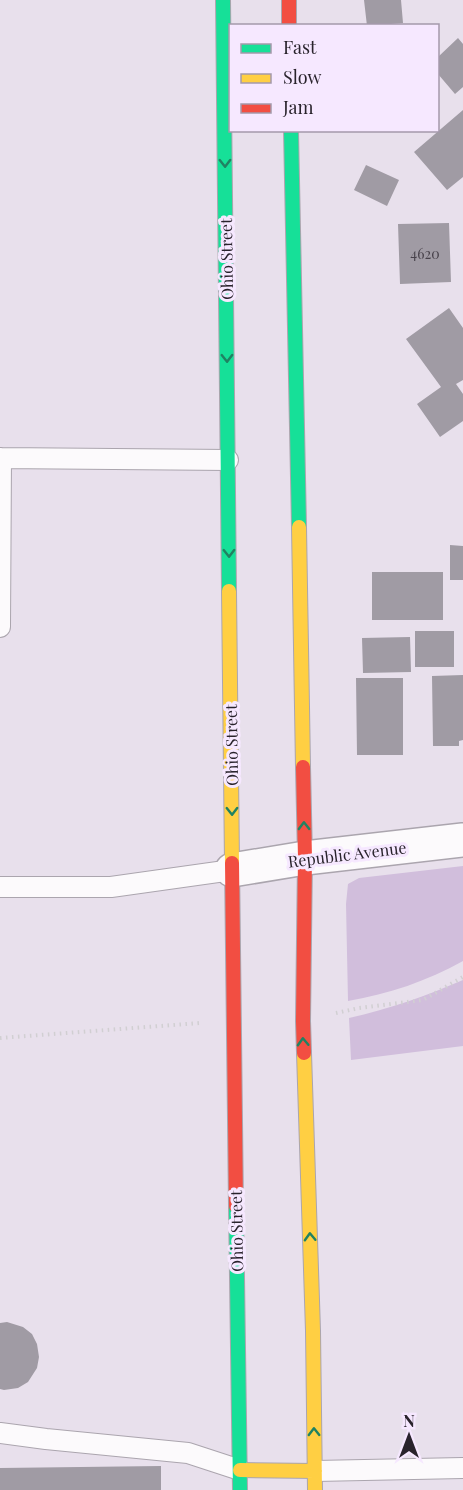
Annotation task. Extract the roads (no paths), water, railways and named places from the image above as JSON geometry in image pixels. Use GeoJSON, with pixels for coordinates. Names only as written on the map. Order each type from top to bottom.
{"type":"FeatureCollection","features":[{"type":"Feature","properties":{"kind":"street","name":"Ohio Street"},"geometry":{"type":"LineString","coordinates":[[223,0],[240,1490]]}},
{"type":"Feature","properties":{"kind":"street"},"geometry":{"type":"LineString","coordinates":[[289,0],[289,24]]}},
{"type":"Feature","properties":{"kind":"street"},"geometry":{"type":"LineString","coordinates":[[240,1470],[315,1480],[313,1331],[303,1021],[305,858],[291,132]]}},
{"type":"Feature","properties":{"kind":"street","name":"Republic Avenue"},"geometry":{"type":"LineString","coordinates":[[232,870],[305,858],[463,840]]}},
{"type":"Feature","properties":{"kind":"lane"},"geometry":{"type":"LineString","coordinates":[[0,627],[1,458],[228,460]]}},
{"type":"Feature","properties":{"kind":"lane"},"geometry":{"type":"LineString","coordinates":[[0,887],[111,887],[232,870]]}},
{"type":"Feature","properties":{"kind":"lane"},"geometry":{"type":"LineString","coordinates":[[0,1433],[188,1453],[240,1470]]}},
{"type":"Feature","properties":{"kind":"lane"},"geometry":{"type":"LineString","coordinates":[[315,1480],[463,1468]]}}]}
